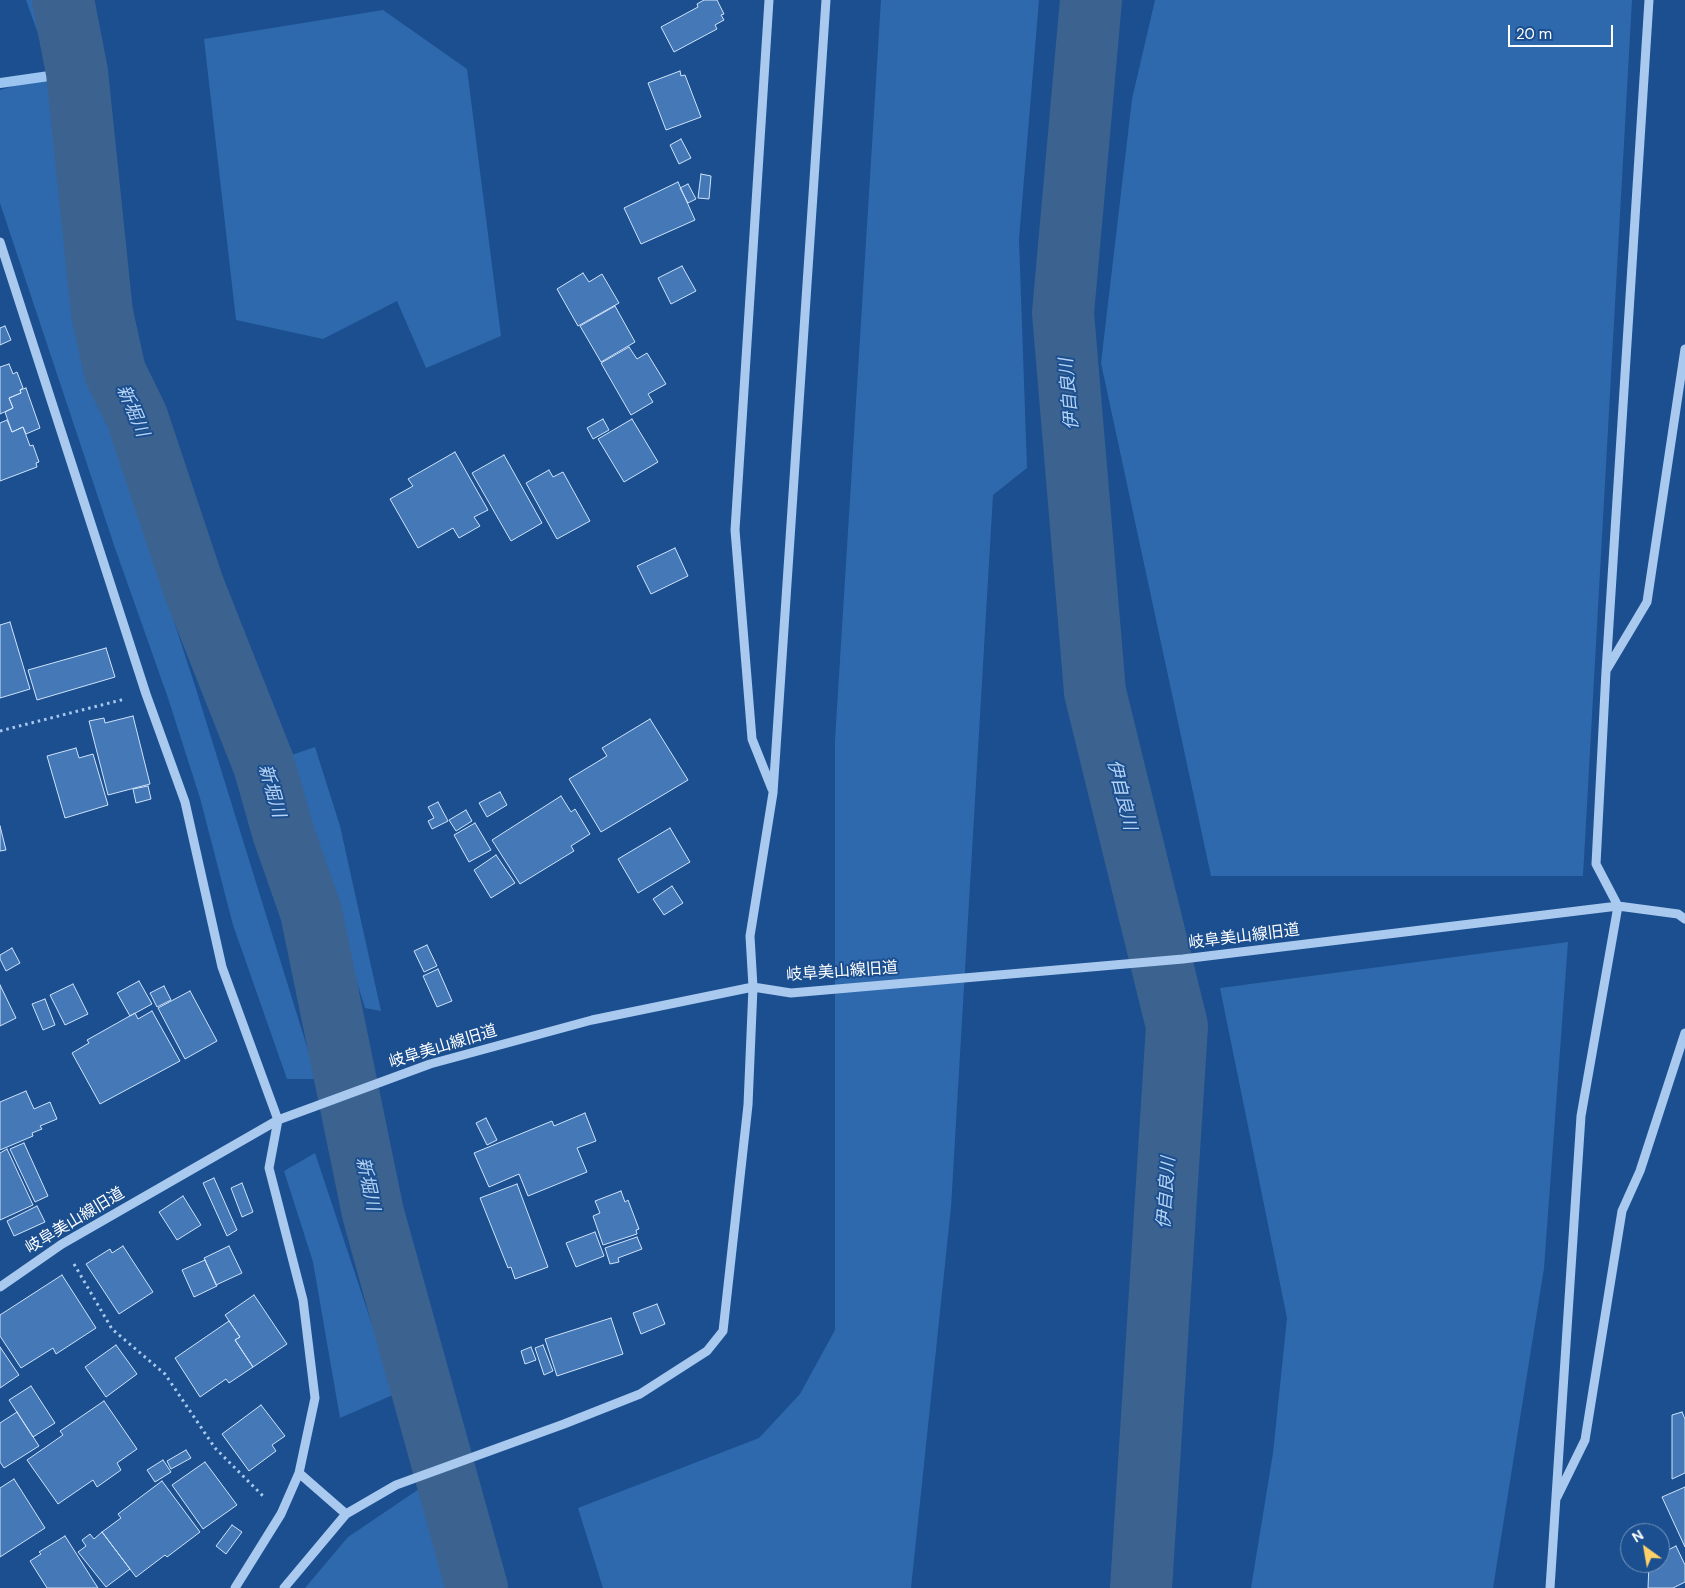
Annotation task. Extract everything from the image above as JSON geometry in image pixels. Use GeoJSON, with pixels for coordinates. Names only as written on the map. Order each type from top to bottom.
{"type":"FeatureCollection","features":[{"type":"Feature","properties":{"kind":"street"},"geometry":{"type":"LineString","coordinates":[[769,0],[735,530],[752,738],[773,793]]}},
{"type":"Feature","properties":{"kind":"street"},"geometry":{"type":"LineString","coordinates":[[284,1588],[346,1514],[396,1485],[564,1424],[640,1394],[707,1351],[724,1331],[748,1105],[753,987],[750,936],[773,793],[826,0]]}},
{"type":"Feature","properties":{"kind":"street"},"geometry":{"type":"LineString","coordinates":[[1550,1588],[1581,1116],[1618,906],[1596,864],[1606,671],[1649,0]]}},
{"type":"Feature","properties":{"kind":"street"},"geometry":{"type":"LineString","coordinates":[[0,242],[146,694],[185,802],[222,966],[278,1120],[269,1168],[303,1300],[315,1398],[299,1473],[281,1514],[235,1588]]}},
{"type":"Feature","properties":{"kind":"street"},"geometry":{"type":"LineString","coordinates":[[1606,671],[1647,602],[1685,349]]}},
{"type":"Feature","properties":{"kind":"street","name":"岐阜美山線旧道"},"geometry":{"type":"LineString","coordinates":[[0,1286],[62,1244],[278,1120],[430,1064],[592,1020],[753,987],[791,993],[1183,959],[1618,906],[1678,914],[1685,919]]}},
{"type":"Feature","properties":{"kind":"street"},"geometry":{"type":"LineString","coordinates":[[1555,1501],[1585,1440],[1622,1211],[1640,1171],[1685,1032]]}},
{"type":"Feature","properties":{"kind":"street"},"geometry":{"type":"LineString","coordinates":[[299,1473],[346,1514]]}},
{"type":"Feature","properties":{"kind":"path"},"geometry":{"type":"LineString","coordinates":[[0,731],[146,694]]}},
{"type":"Feature","properties":{"kind":"path"},"geometry":{"type":"LineString","coordinates":[[62,1244],[112,1329],[165,1374],[215,1448],[281,1514]]}},
{"type":"Feature","properties":{"kind":"shaded area"},"geometry":{"type":"Polygon","coordinates":[[[26,0],[48,0],[55,34],[44,50],[26,0]]]}},
{"type":"Feature","properties":{"kind":"shaded area"},"geometry":{"type":"Polygon","coordinates":[[[881,0],[1039,0],[1019,239],[1027,468],[993,495],[951,1207],[911,1588],[603,1588],[578,1508],[759,1438],[800,1394],[835,1330],[835,740],[881,0]]]}},
{"type":"Feature","properties":{"kind":"shaded area"},"geometry":{"type":"Polygon","coordinates":[[[1155,0],[1632,0],[1583,876],[1211,876],[1101,363],[1132,99],[1155,0]]]}},
{"type":"Feature","properties":{"kind":"shaded area"},"geometry":{"type":"Polygon","coordinates":[[[383,10],[467,69],[501,336],[426,368],[397,301],[323,339],[236,320],[204,39],[383,10]]]}},
{"type":"Feature","properties":{"kind":"shaded area"},"geometry":{"type":"Polygon","coordinates":[[[45,77],[61,100],[77,323],[196,689],[317,1079],[287,1079],[233,925],[200,798],[168,698],[115,548],[0,203],[0,90],[45,77]]]}},
{"type":"Feature","properties":{"kind":"shaded area"},"geometry":{"type":"Polygon","coordinates":[[[315,747],[340,826],[381,1011],[365,1008],[286,757],[315,747]]]}},
{"type":"Feature","properties":{"kind":"shaded area"},"geometry":{"type":"Polygon","coordinates":[[[1568,942],[1544,1268],[1493,1588],[1251,1588],[1273,1453],[1287,1318],[1220,988],[1568,942]]]}},
{"type":"Feature","properties":{"kind":"shaded area"},"geometry":{"type":"Polygon","coordinates":[[[315,1153],[395,1394],[340,1418],[313,1262],[284,1171],[315,1153]]]}},
{"type":"Feature","properties":{"kind":"shaded area"},"geometry":{"type":"Polygon","coordinates":[[[422,1487],[461,1588],[305,1588],[348,1537],[422,1487]]]}},
{"type":"Feature","properties":{"kind":"building"},"geometry":{"type":"Polygon","coordinates":[[[704,0],[717,0],[724,14],[721,15],[724,20],[715,25],[717,29],[674,52],[661,27],[698,7],[697,4],[704,0]]]}},
{"type":"Feature","properties":{"kind":"building"},"geometry":{"type":"Polygon","coordinates":[[[680,71],[681,76],[685,75],[701,117],[666,130],[648,83],[680,71]]]}},
{"type":"Feature","properties":{"kind":"building"},"geometry":{"type":"Polygon","coordinates":[[[681,139],[691,158],[679,164],[670,145],[681,139]]]}},
{"type":"Feature","properties":{"kind":"building"},"geometry":{"type":"Polygon","coordinates":[[[701,174],[711,176],[709,199],[698,198],[701,174]]]}},
{"type":"Feature","properties":{"kind":"building"},"geometry":{"type":"Polygon","coordinates":[[[678,182],[695,220],[641,244],[624,208],[678,182]]]}},
{"type":"Feature","properties":{"kind":"building"},"geometry":{"type":"Polygon","coordinates":[[[688,184],[696,199],[688,203],[680,188],[688,184]]]}},
{"type":"Feature","properties":{"kind":"building"},"geometry":{"type":"Polygon","coordinates":[[[682,266],[696,291],[671,304],[658,278],[682,266]]]}},
{"type":"Feature","properties":{"kind":"building"},"geometry":{"type":"Polygon","coordinates":[[[583,273],[589,282],[602,274],[619,303],[578,326],[557,289],[583,273]]]}},
{"type":"Feature","properties":{"kind":"building"},"geometry":{"type":"Polygon","coordinates":[[[615,306],[635,342],[601,362],[580,326],[615,306]]]}},
{"type":"Feature","properties":{"kind":"building"},"geometry":{"type":"Polygon","coordinates":[[[5,326],[11,340],[0,345],[0,328],[5,326]]]}},
{"type":"Feature","properties":{"kind":"building"},"geometry":{"type":"Polygon","coordinates":[[[629,347],[637,359],[647,353],[666,384],[648,394],[653,402],[631,415],[601,363],[629,347]]]}},
{"type":"Feature","properties":{"kind":"building"},"geometry":{"type":"Polygon","coordinates":[[[9,364],[13,374],[17,372],[23,388],[20,390],[21,393],[9,398],[13,408],[0,414],[0,367],[9,364]]]}},
{"type":"Feature","properties":{"kind":"building"},"geometry":{"type":"Polygon","coordinates":[[[26,388],[40,428],[26,434],[23,427],[12,432],[5,412],[13,408],[9,398],[21,393],[20,390],[26,388]]]}},
{"type":"Feature","properties":{"kind":"building"},"geometry":{"type":"Polygon","coordinates":[[[603,419],[609,430],[593,439],[587,428],[603,419]]]}},
{"type":"Feature","properties":{"kind":"building"},"geometry":{"type":"Polygon","coordinates":[[[632,419],[658,462],[624,482],[598,439],[632,419]]]}},
{"type":"Feature","properties":{"kind":"building"},"geometry":{"type":"Polygon","coordinates":[[[7,420],[12,432],[23,427],[30,446],[33,445],[39,462],[36,463],[37,467],[0,481],[0,423],[7,420]]]}},
{"type":"Feature","properties":{"kind":"building"},"geometry":{"type":"Polygon","coordinates":[[[455,452],[488,510],[474,517],[480,526],[459,538],[453,528],[418,548],[390,499],[413,486],[408,479],[455,452]]]}},
{"type":"Feature","properties":{"kind":"building"},"geometry":{"type":"Polygon","coordinates":[[[504,455],[542,523],[511,541],[472,473],[504,455]]]}},
{"type":"Feature","properties":{"kind":"building"},"geometry":{"type":"Polygon","coordinates":[[[549,470],[553,477],[563,472],[590,521],[557,539],[526,483],[549,470]]]}},
{"type":"Feature","properties":{"kind":"building"},"geometry":{"type":"Polygon","coordinates":[[[675,548],[688,576],[651,594],[637,566],[675,548]]]}},
{"type":"Feature","properties":{"kind":"building"},"geometry":{"type":"Polygon","coordinates":[[[10,622],[30,689],[0,698],[0,625],[10,622]]]}},
{"type":"Feature","properties":{"kind":"building"},"geometry":{"type":"Polygon","coordinates":[[[106,648],[115,677],[37,700],[28,670],[106,648]]]}},
{"type":"Feature","properties":{"kind":"building"},"geometry":{"type":"Polygon","coordinates":[[[133,716],[150,784],[108,795],[89,721],[104,718],[105,723],[133,716]]]}},
{"type":"Feature","properties":{"kind":"building"},"geometry":{"type":"Polygon","coordinates":[[[650,719],[688,780],[601,832],[569,779],[607,756],[602,748],[650,719]]]}},
{"type":"Feature","properties":{"kind":"building"},"geometry":{"type":"Polygon","coordinates":[[[76,748],[79,758],[93,754],[108,805],[65,818],[47,756],[76,748]]]}},
{"type":"Feature","properties":{"kind":"building"},"geometry":{"type":"Polygon","coordinates":[[[148,786],[151,799],[136,803],[133,789],[148,786]]]}},
{"type":"Feature","properties":{"kind":"building"},"geometry":{"type":"Polygon","coordinates":[[[500,792],[507,805],[487,817],[479,803],[500,792]]]}},
{"type":"Feature","properties":{"kind":"building"},"geometry":{"type":"Polygon","coordinates":[[[561,796],[571,812],[575,809],[590,834],[571,846],[574,851],[520,884],[492,840],[561,796]]]}},
{"type":"Feature","properties":{"kind":"building"},"geometry":{"type":"Polygon","coordinates":[[[438,802],[448,821],[432,829],[428,821],[434,818],[428,807],[438,802]]]}},
{"type":"Feature","properties":{"kind":"building"},"geometry":{"type":"Polygon","coordinates":[[[466,810],[472,821],[456,831],[449,820],[466,810]]]}},
{"type":"Feature","properties":{"kind":"building"},"geometry":{"type":"Polygon","coordinates":[[[475,823],[491,850],[469,862],[454,835],[475,823]]]}},
{"type":"Feature","properties":{"kind":"building"},"geometry":{"type":"Polygon","coordinates":[[[0,826],[6,850],[0,851],[0,826]]]}},
{"type":"Feature","properties":{"kind":"building"},"geometry":{"type":"Polygon","coordinates":[[[670,828],[690,862],[638,893],[618,859],[670,828]]]}},
{"type":"Feature","properties":{"kind":"building"},"geometry":{"type":"Polygon","coordinates":[[[496,855],[515,883],[491,898],[474,870],[496,855]]]}},
{"type":"Feature","properties":{"kind":"building"},"geometry":{"type":"Polygon","coordinates":[[[672,886],[683,903],[664,915],[653,899],[672,886]]]}},
{"type":"Feature","properties":{"kind":"building"},"geometry":{"type":"Polygon","coordinates":[[[427,945],[437,966],[424,972],[414,951],[427,945]]]}},
{"type":"Feature","properties":{"kind":"building"},"geometry":{"type":"Polygon","coordinates":[[[12,948],[20,963],[6,971],[0,955],[12,948]]]}},
{"type":"Feature","properties":{"kind":"building"},"geometry":{"type":"Polygon","coordinates":[[[438,969],[452,1001],[437,1007],[423,976],[438,969]]]}},
{"type":"Feature","properties":{"kind":"building"},"geometry":{"type":"Polygon","coordinates":[[[139,981],[152,1004],[130,1016],[117,993],[139,981]]]}},
{"type":"Feature","properties":{"kind":"building"},"geometry":{"type":"Polygon","coordinates":[[[73,984],[88,1014],[65,1025],[50,995],[73,984]]]}},
{"type":"Feature","properties":{"kind":"building"},"geometry":{"type":"Polygon","coordinates":[[[0,985],[16,1018],[0,1026],[0,985]]]}},
{"type":"Feature","properties":{"kind":"building"},"geometry":{"type":"Polygon","coordinates":[[[164,986],[171,1000],[157,1007],[150,993],[164,986]]]}},
{"type":"Feature","properties":{"kind":"building"},"geometry":{"type":"Polygon","coordinates":[[[190,991],[217,1041],[185,1059],[158,1008],[190,991]]]}},
{"type":"Feature","properties":{"kind":"building"},"geometry":{"type":"Polygon","coordinates":[[[45,999],[55,1025],[43,1030],[32,1004],[45,999]]]}},
{"type":"Feature","properties":{"kind":"building"},"geometry":{"type":"Polygon","coordinates":[[[152,1011],[180,1061],[100,1104],[72,1053],[89,1043],[87,1040],[135,1013],[138,1019],[152,1011]]]}},
{"type":"Feature","properties":{"kind":"building"},"geometry":{"type":"Polygon","coordinates":[[[26,1091],[34,1109],[50,1102],[57,1119],[40,1126],[42,1129],[32,1133],[33,1136],[0,1150],[0,1102],[26,1091]]]}},
{"type":"Feature","properties":{"kind":"building"},"geometry":{"type":"Polygon","coordinates":[[[585,1113],[596,1141],[577,1148],[587,1172],[528,1196],[519,1174],[489,1187],[474,1153],[552,1121],[554,1126],[585,1113]]]}},
{"type":"Feature","properties":{"kind":"building"},"geometry":{"type":"Polygon","coordinates":[[[486,1118],[497,1140],[487,1145],[476,1123],[486,1118]]]}},
{"type":"Feature","properties":{"kind":"building"},"geometry":{"type":"Polygon","coordinates":[[[24,1143],[48,1196],[35,1202],[10,1149],[24,1143]]]}},
{"type":"Feature","properties":{"kind":"building"},"geometry":{"type":"Polygon","coordinates":[[[7,1149],[33,1205],[0,1220],[0,1153],[7,1149]]]}},
{"type":"Feature","properties":{"kind":"building"},"geometry":{"type":"Polygon","coordinates":[[[214,1178],[237,1230],[227,1236],[203,1183],[214,1178]]]}},
{"type":"Feature","properties":{"kind":"building"},"geometry":{"type":"Polygon","coordinates":[[[242,1183],[253,1212],[242,1217],[231,1188],[242,1183]]]}},
{"type":"Feature","properties":{"kind":"building"},"geometry":{"type":"Polygon","coordinates":[[[517,1184],[548,1267],[515,1279],[511,1267],[508,1268],[480,1198],[517,1184]]]}},
{"type":"Feature","properties":{"kind":"building"},"geometry":{"type":"Polygon","coordinates":[[[621,1191],[625,1202],[628,1200],[639,1229],[636,1230],[637,1234],[603,1245],[593,1216],[600,1213],[595,1201],[621,1191]]]}},
{"type":"Feature","properties":{"kind":"building"},"geometry":{"type":"Polygon","coordinates":[[[183,1196],[201,1225],[177,1240],[159,1212],[183,1196]]]}},
{"type":"Feature","properties":{"kind":"building"},"geometry":{"type":"Polygon","coordinates":[[[37,1206],[45,1222],[14,1236],[7,1221],[37,1206]]]}},
{"type":"Feature","properties":{"kind":"building"},"geometry":{"type":"Polygon","coordinates":[[[595,1232],[604,1256],[576,1267],[566,1243],[595,1232]]]}},
{"type":"Feature","properties":{"kind":"building"},"geometry":{"type":"Polygon","coordinates":[[[637,1237],[642,1249],[618,1258],[619,1262],[610,1264],[605,1248],[637,1237]]]}},
{"type":"Feature","properties":{"kind":"building"},"geometry":{"type":"Polygon","coordinates":[[[123,1246],[153,1292],[119,1314],[86,1264],[110,1249],[112,1253],[123,1246]]]}},
{"type":"Feature","properties":{"kind":"building"},"geometry":{"type":"Polygon","coordinates":[[[229,1246],[242,1273],[216,1285],[204,1258],[229,1246]]]}},
{"type":"Feature","properties":{"kind":"building"},"geometry":{"type":"Polygon","coordinates":[[[205,1260],[217,1286],[194,1297],[182,1270],[205,1260]]]}},
{"type":"Feature","properties":{"kind":"building"},"geometry":{"type":"Polygon","coordinates":[[[62,1275],[96,1328],[56,1354],[53,1348],[21,1368],[0,1336],[0,1315],[62,1275]]]}},
{"type":"Feature","properties":{"kind":"building"},"geometry":{"type":"Polygon","coordinates":[[[254,1295],[287,1344],[253,1367],[235,1340],[240,1337],[225,1315],[254,1295]]]}},
{"type":"Feature","properties":{"kind":"building"},"geometry":{"type":"Polygon","coordinates":[[[657,1304],[665,1324],[641,1334],[633,1313],[657,1304]]]}},
{"type":"Feature","properties":{"kind":"building"},"geometry":{"type":"Polygon","coordinates":[[[611,1318],[623,1354],[557,1376],[545,1339],[611,1318]]]}},
{"type":"Feature","properties":{"kind":"building"},"geometry":{"type":"Polygon","coordinates":[[[229,1321],[240,1337],[235,1340],[253,1367],[229,1383],[226,1379],[200,1397],[175,1358],[229,1321]]]}},
{"type":"Feature","properties":{"kind":"building"},"geometry":{"type":"Polygon","coordinates":[[[116,1345],[137,1374],[106,1397],[85,1367],[116,1345]]]}},
{"type":"Feature","properties":{"kind":"building"},"geometry":{"type":"Polygon","coordinates":[[[543,1345],[553,1371],[544,1375],[535,1348],[543,1345]]]}},
{"type":"Feature","properties":{"kind":"building"},"geometry":{"type":"Polygon","coordinates":[[[0,1347],[19,1375],[0,1388],[0,1347]]]}},
{"type":"Feature","properties":{"kind":"building"},"geometry":{"type":"Polygon","coordinates":[[[531,1347],[536,1360],[525,1364],[521,1351],[531,1347]]]}},
{"type":"Feature","properties":{"kind":"building"},"geometry":{"type":"Polygon","coordinates":[[[31,1386],[55,1423],[33,1437],[9,1400],[31,1386]]]}},
{"type":"Feature","properties":{"kind":"building"},"geometry":{"type":"Polygon","coordinates":[[[104,1401],[137,1449],[117,1463],[121,1470],[97,1487],[93,1480],[58,1504],[27,1460],[63,1435],[60,1431],[104,1401]]]}},
{"type":"Feature","properties":{"kind":"building"},"geometry":{"type":"Polygon","coordinates":[[[261,1405],[285,1436],[272,1445],[276,1451],[249,1471],[222,1434],[261,1405]]]}},
{"type":"Feature","properties":{"kind":"building"},"geometry":{"type":"Polygon","coordinates":[[[17,1412],[39,1446],[4,1468],[0,1462],[0,1423],[17,1412]]]}},
{"type":"Feature","properties":{"kind":"building"},"geometry":{"type":"Polygon","coordinates":[[[1682,1412],[1685,1419],[1685,1473],[1672,1479],[1672,1415],[1682,1412]]]}},
{"type":"Feature","properties":{"kind":"building"},"geometry":{"type":"Polygon","coordinates":[[[186,1450],[191,1458],[171,1469],[167,1461],[186,1450]]]}},
{"type":"Feature","properties":{"kind":"building"},"geometry":{"type":"Polygon","coordinates":[[[163,1460],[171,1472],[155,1482],[147,1470],[163,1460]]]}},
{"type":"Feature","properties":{"kind":"building"},"geometry":{"type":"Polygon","coordinates":[[[205,1462],[237,1505],[203,1529],[172,1485],[205,1462]]]}},
{"type":"Feature","properties":{"kind":"building"},"geometry":{"type":"Polygon","coordinates":[[[14,1479],[45,1528],[0,1557],[0,1488],[14,1479]]]}},
{"type":"Feature","properties":{"kind":"building"},"geometry":{"type":"Polygon","coordinates":[[[162,1481],[200,1532],[136,1577],[102,1532],[121,1518],[118,1514],[162,1481]]]}},
{"type":"Feature","properties":{"kind":"building"},"geometry":{"type":"Polygon","coordinates":[[[1685,1487],[1685,1547],[1662,1497],[1685,1487]]]}},
{"type":"Feature","properties":{"kind":"building"},"geometry":{"type":"Polygon","coordinates":[[[232,1525],[242,1532],[226,1554],[216,1546],[232,1525]]]}},
{"type":"Feature","properties":{"kind":"building"},"geometry":{"type":"Polygon","coordinates":[[[102,1532],[130,1569],[106,1587],[78,1552],[86,1546],[82,1540],[90,1534],[94,1539],[102,1532]]]}},
{"type":"Feature","properties":{"kind":"building"},"geometry":{"type":"Polygon","coordinates":[[[65,1536],[98,1588],[47,1588],[30,1561],[41,1554],[39,1552],[65,1536]]]}},
{"type":"Feature","properties":{"kind":"building"},"geometry":{"type":"Polygon","coordinates":[[[1676,1546],[1685,1565],[1685,1582],[1673,1588],[1648,1588],[1649,1573],[1670,1573],[1670,1549],[1676,1546]]]}},
{"type":"Feature","properties":{"kind":"waterway","name":"新堀川"},"geometry":{"type":"LineString","coordinates":[[63,0],[77,72],[102,313],[115,372],[137,417],[194,588],[264,765],[283,832],[311,912],[373,1213],[477,1588]]}},
{"type":"Feature","properties":{"kind":"waterway","name":"伊自良川"},"geometry":{"type":"LineString","coordinates":[[1091,0],[1063,313],[1095,692],[1177,1026],[1141,1588]]}},
{"type":"Feature","properties":{"kind":"waterway"},"geometry":{"type":"LineString","coordinates":[[0,83],[77,72]]}}]}
